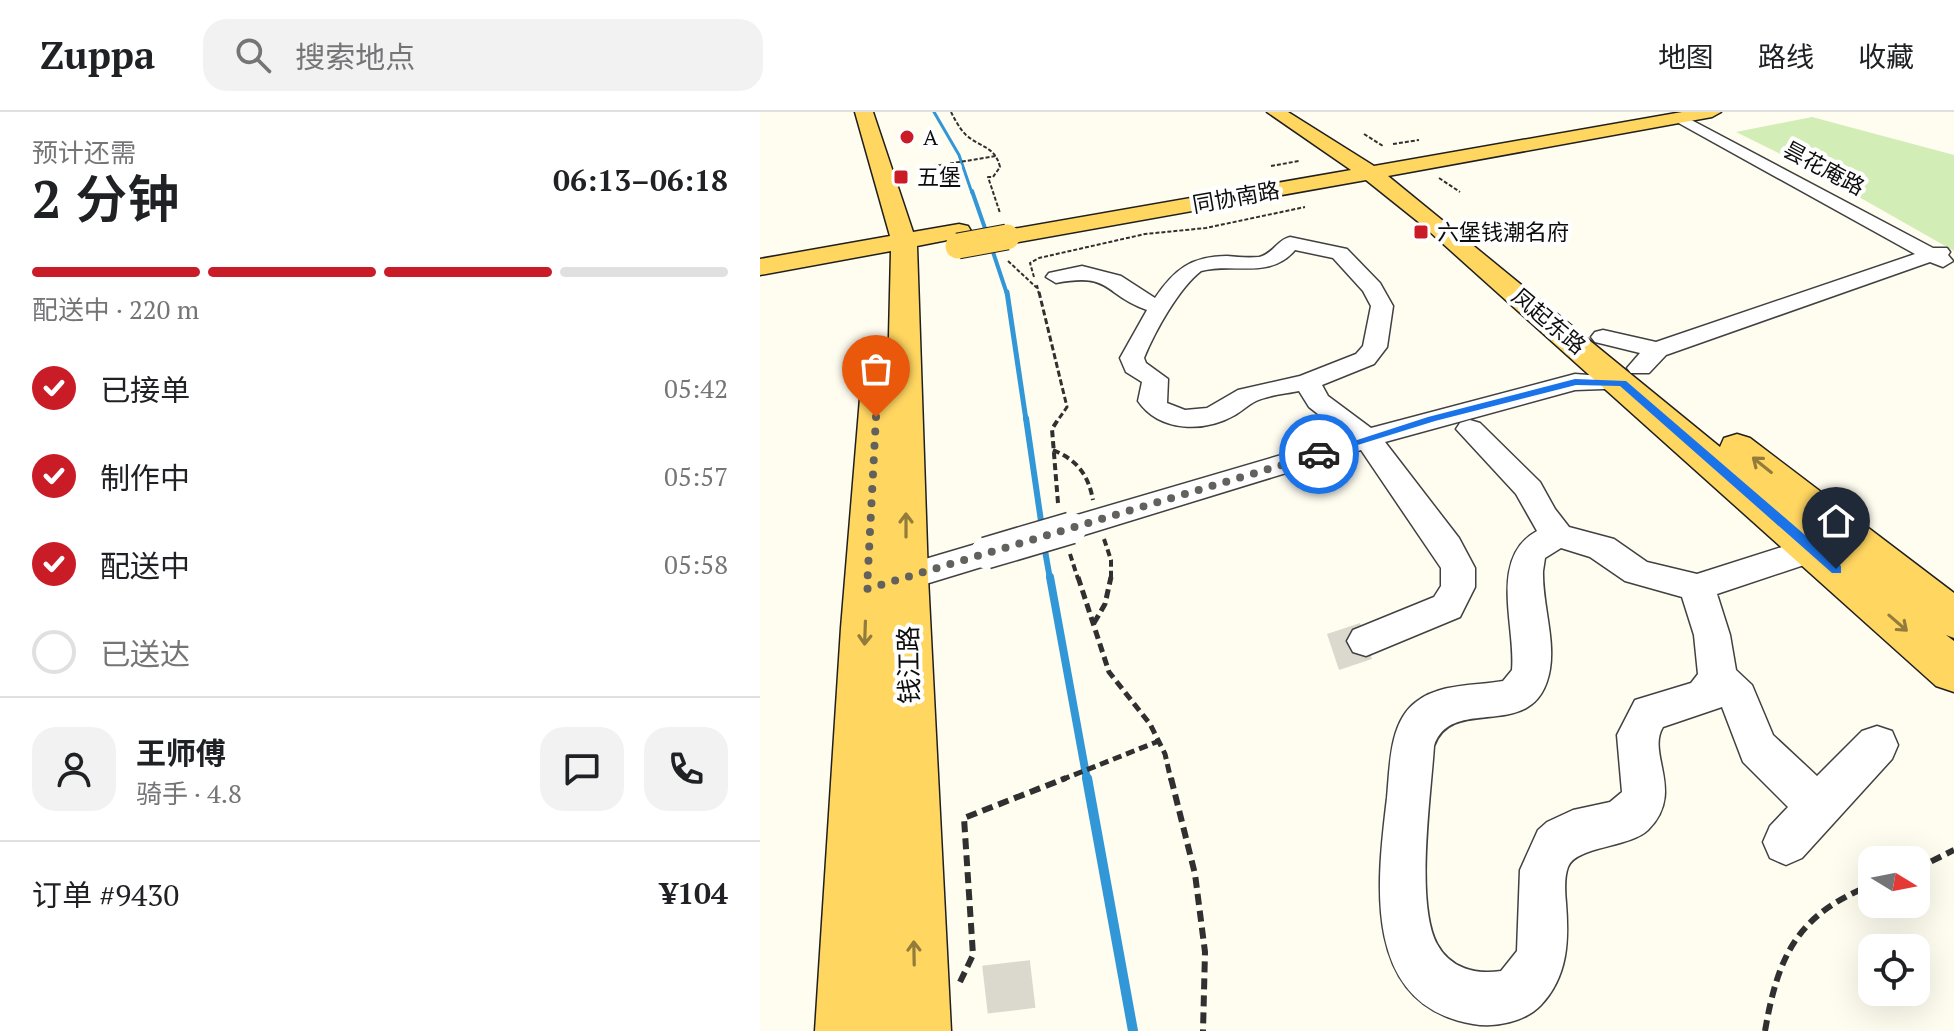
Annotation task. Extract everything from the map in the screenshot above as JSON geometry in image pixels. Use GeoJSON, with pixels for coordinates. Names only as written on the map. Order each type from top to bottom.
{"type":"FeatureCollection","features":[{"type":"Feature","properties":{"kind":"main road","name":"钱江路"},"geometry":{"type":"LineString","coordinates":[[851,112],[894,250]]}},
{"type":"Feature","properties":{"kind":"main road","name":"钱江路"},"geometry":{"type":"LineString","coordinates":[[850,1031],[886,583],[894,250],[864,112]]}},
{"type":"Feature","properties":{"kind":"main road","name":"凤起东路"},"geometry":{"type":"LineString","coordinates":[[1276,112],[1378,155]]}},
{"type":"Feature","properties":{"kind":"main road","name":"凤起东路"},"geometry":{"type":"LineString","coordinates":[[1300,112],[1378,155],[1588,357],[1640,367],[1954,619]]}},
{"type":"Feature","properties":{"kind":"main road","name":"同协南路"},"geometry":{"type":"LineString","coordinates":[[760,281],[894,250],[958,238],[1005,235],[1378,155],[1650,112]]}},
{"type":"Feature","properties":{"kind":"main road","name":"同协南路"},"geometry":{"type":"LineString","coordinates":[[1378,155],[1689,114]]}},
{"type":"Feature","properties":{"kind":"main road","name":"同协南路"},"geometry":{"type":"LineString","coordinates":[[760,267],[894,250]]}},
{"type":"Feature","properties":{"kind":"main road","name":"凤起东路"},"geometry":{"type":"LineString","coordinates":[[1640,367],[1813,549],[1954,671]]}},
{"type":"Feature","properties":{"kind":"main road","name":"钱江路"},"geometry":{"type":"LineString","coordinates":[[886,583],[916,1031]]}},
{"type":"Feature","properties":{"kind":"street","name":"昙花庵路"},"geometry":{"type":"LineString","coordinates":[[1689,114],[1945,258]]}},
{"type":"Feature","properties":{"kind":"street"},"geometry":{"type":"LineString","coordinates":[[1290,243],[1340,253],[1372,288],[1382,306],[1375,347],[1365,359],[1307,382],[1251,394],[1214,415],[1194,418],[1166,415],[1156,409],[1151,401],[1155,379],[1135,367],[1132,358],[1184,273],[1205,263],[1266,262],[1283,253],[1290,243]]}},
{"type":"Feature","properties":{"kind":"street"},"geometry":{"type":"LineString","coordinates":[[886,583],[1368,439],[1588,357],[1640,367],[1945,258]]}},
{"type":"Feature","properties":{"kind":"street"},"geometry":{"type":"LineString","coordinates":[[1047,283],[1082,272],[1114,280],[1141,301],[1162,308]]}},
{"type":"Feature","properties":{"kind":"street"},"geometry":{"type":"LineString","coordinates":[[1307,382],[1318,401],[1368,439],[1447,547],[1458,568],[1458,587],[1447,607],[1366,641]]}},
{"type":"Feature","properties":{"kind":"street"},"geometry":{"type":"LineString","coordinates":[[1470,429],[1529,489],[1542,515],[1558,535],[1602,548],[1637,572],[1697,587],[1813,549]]}},
{"type":"Feature","properties":{"kind":"street"},"geometry":{"type":"LineString","coordinates":[[1558,535],[1529,556],[1532,670],[1524,688],[1506,698],[1462,701],[1443,706],[1422,723],[1413,746],[1404,898],[1412,947],[1430,979],[1462,997],[1494,1001],[1522,988],[1542,956],[1544,865],[1555,844],[1581,830],[1605,828],[1627,819],[1640,805],[1646,787],[1638,731],[1649,713],[1704,697],[1718,678]]}},
{"type":"Feature","properties":{"kind":"street"},"geometry":{"type":"LineString","coordinates":[[1697,587],[1712,635],[1718,678],[1738,697],[1758,748],[1818,806]]}},
{"type":"Feature","properties":{"kind":"street"},"geometry":{"type":"LineString","coordinates":[[1786,842],[1877,745]]}},
{"type":"Feature","properties":{"kind":"path"},"geometry":{"type":"LineString","coordinates":[[951,112],[965,133],[988,144],[996,156],[1000,167],[993,177],[988,177],[1005,235],[1047,283]]}},
{"type":"Feature","properties":{"kind":"path"},"geometry":{"type":"LineString","coordinates":[[903,131],[908,139]]}},
{"type":"Feature","properties":{"kind":"path"},"geometry":{"type":"LineString","coordinates":[[1378,155],[1419,140]]}},
{"type":"Feature","properties":{"kind":"path"},"geometry":{"type":"LineString","coordinates":[[931,187],[923,168],[996,156]]}},
{"type":"Feature","properties":{"kind":"path"},"geometry":{"type":"LineString","coordinates":[[1271,166],[1299,161]]}},
{"type":"Feature","properties":{"kind":"path"},"geometry":{"type":"LineString","coordinates":[[1437,177],[1460,192]]}},
{"type":"Feature","properties":{"kind":"path"},"geometry":{"type":"LineString","coordinates":[[1203,1031],[1205,952],[1195,874],[1165,754],[1150,724],[1109,672],[1066,530],[1052,429],[1067,407],[1047,283],[1030,263],[1039,258],[1145,234],[1206,228],[1305,207]]}},
{"type":"Feature","properties":{"kind":"path"},"geometry":{"type":"LineString","coordinates":[[1094,623],[1103,612],[1110,591],[1112,564],[1102,536],[1115,532]]}},
{"type":"Feature","properties":{"kind":"path"},"geometry":{"type":"LineString","coordinates":[[958,987],[973,955],[964,818],[1159,741]]}},
{"type":"Feature","properties":{"kind":"path"},"geometry":{"type":"LineString","coordinates":[[1930,862],[1954,850]]}},
{"type":"Feature","properties":{"kind":"path"},"geometry":{"type":"LineString","coordinates":[[1765,1031],[1788,949],[1815,919],[1858,893]]}},
{"type":"Feature","properties":{"kind":"green space"},"geometry":{"type":"Polygon","coordinates":[[[1812,117],[1954,155],[1954,251],[1801,164],[1736,132],[1812,117]]]}},
{"type":"Feature","properties":{"kind":"waterway"},"geometry":{"type":"LineString","coordinates":[[934,112],[959,155],[972,193]]}},
{"type":"Feature","properties":{"kind":"waterway"},"geometry":{"type":"LineString","coordinates":[[972,191],[987,234]]}},
{"type":"Feature","properties":{"kind":"waterway"},"geometry":{"type":"LineString","coordinates":[[991,246],[1007,294]]}},
{"type":"Feature","properties":{"kind":"waterway"},"geometry":{"type":"LineString","coordinates":[[1007,292],[1026,420]]}},
{"type":"Feature","properties":{"kind":"waterway"},"geometry":{"type":"LineString","coordinates":[[1026,418],[1042,528]]}},
{"type":"Feature","properties":{"kind":"waterway"},"geometry":{"type":"LineString","coordinates":[[1044,545],[1050,579]]}},
{"type":"Feature","properties":{"kind":"waterway"},"geometry":{"type":"LineString","coordinates":[[1050,577],[1087,780]]}},
{"type":"Feature","properties":{"kind":"waterway"},"geometry":{"type":"LineString","coordinates":[[1087,778],[1133,1031]]}},
{"type":"Feature","properties":{"kind":"tunnel"},"geometry":{"type":"LineString","coordinates":[[1333,652],[1366,641]]}},
{"type":"Feature","properties":{"kind":"tunnel"},"geometry":{"type":"LineString","coordinates":[[1006,963],[1014,1031]]}},
{"type":"Feature","properties":{"kind":"way so far"},"geometry":{"type":"LineString","coordinates":[[876,417],[867,589],[1319,454]]}},
{"type":"Feature","properties":{"kind":"place","name":"A"},"geometry":{"type":"Point","coordinates":[907,137]}},
{"type":"Feature","properties":{"kind":"place","name":"五堡"},"geometry":{"type":"Point","coordinates":[901,177]}},
{"type":"Feature","properties":{"kind":"place","name":"六堡钱潮名府"},"geometry":{"type":"Point","coordinates":[1421,232]}},
{"type":"Feature","properties":{"kind":"route"},"geometry":{"type":"LineString","coordinates":[[1319,454],[1431,419],[1575,382],[1622,383],[1836,569]]}}]}
